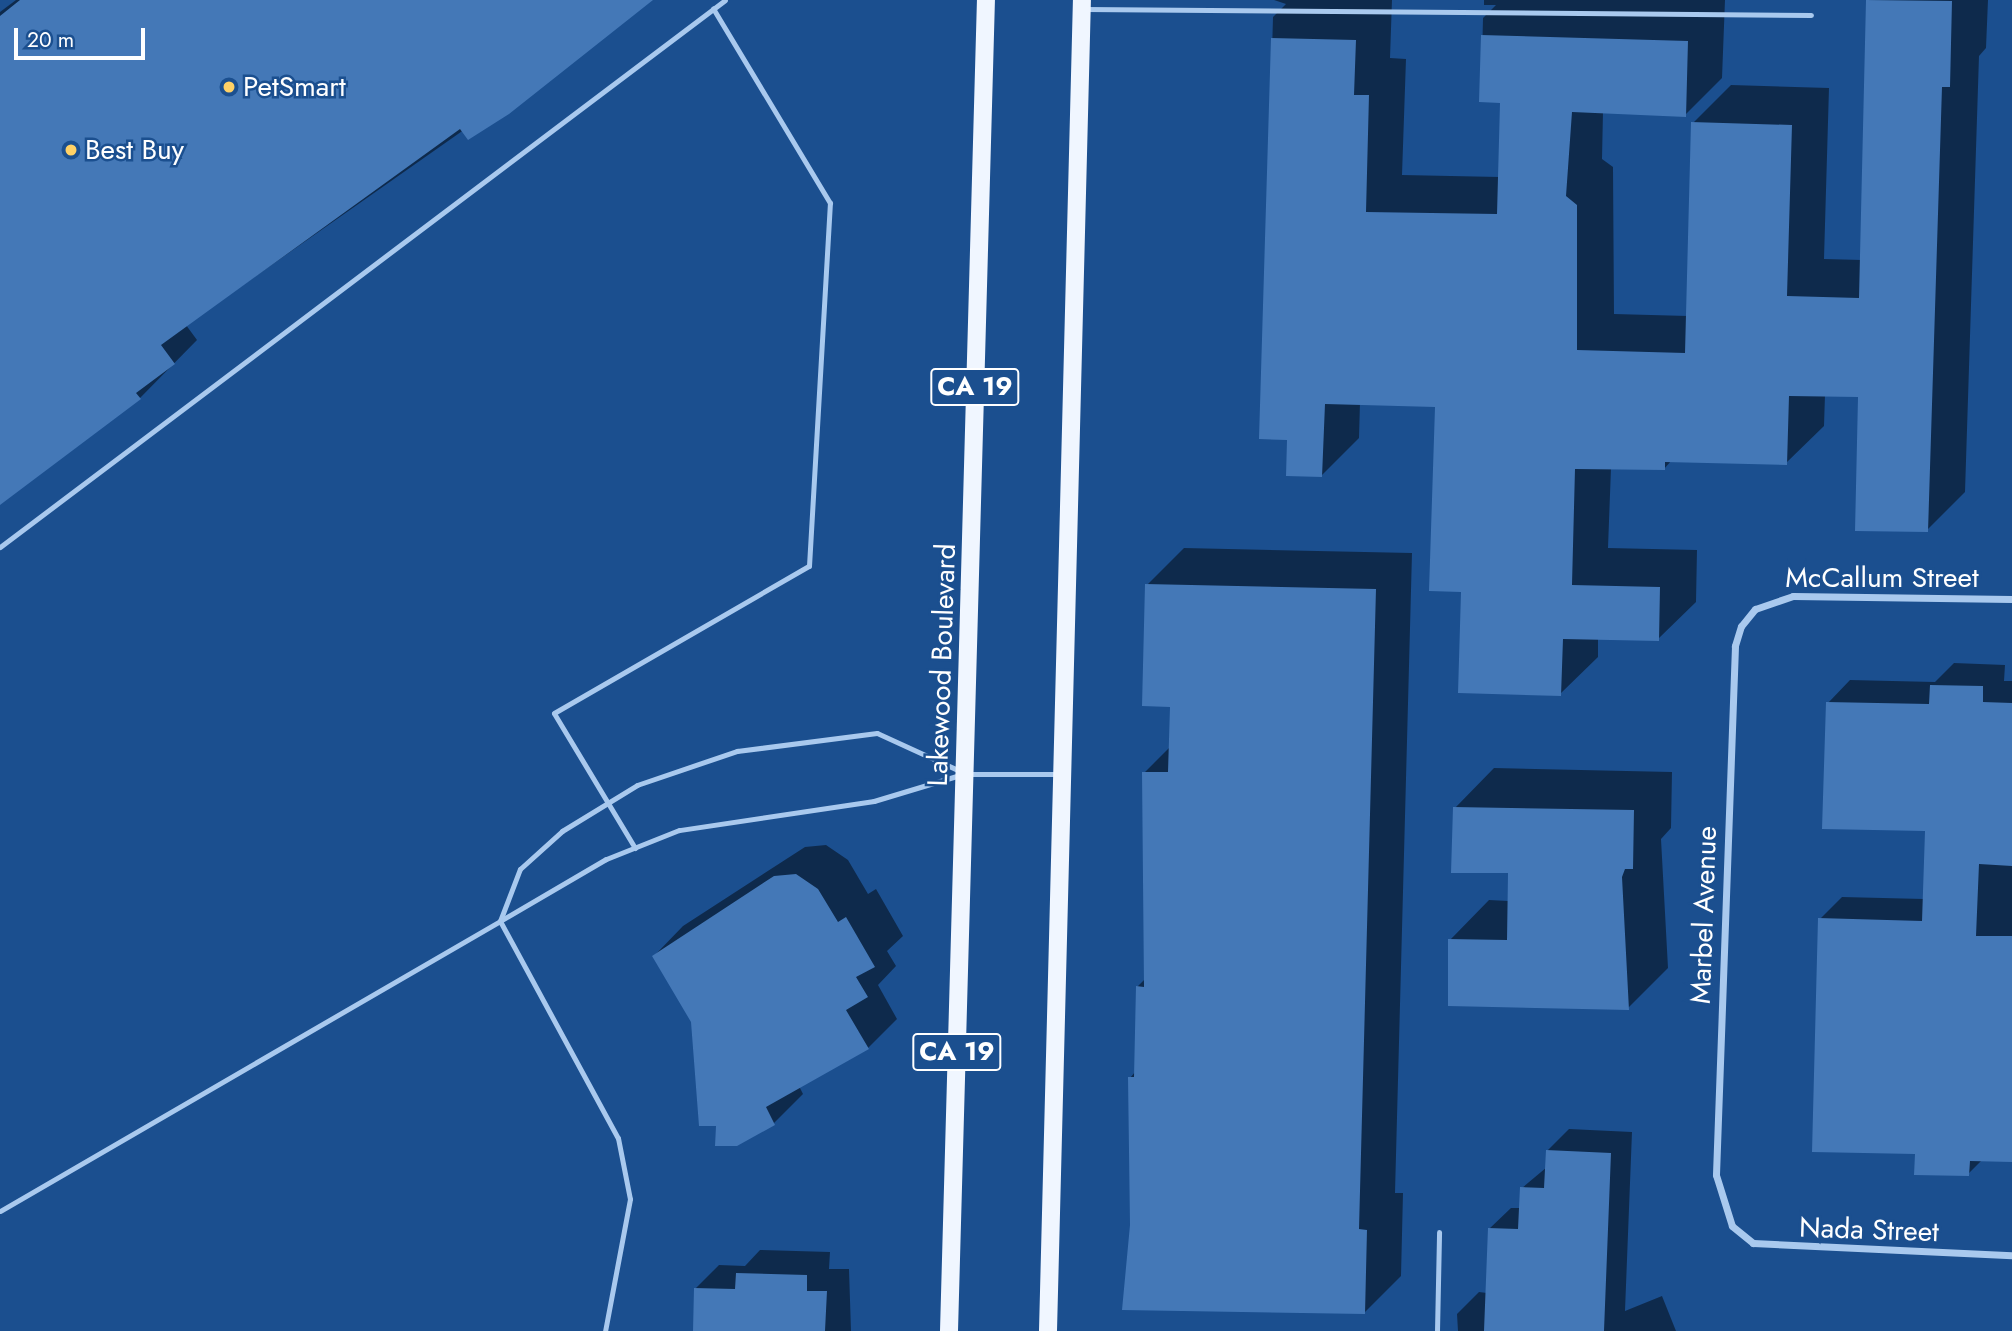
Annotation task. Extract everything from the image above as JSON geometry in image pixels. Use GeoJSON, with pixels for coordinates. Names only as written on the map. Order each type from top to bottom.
{"type":"FeatureCollection","features":[{"type":"Feature","properties":{"kind":"main road","name":"Lakewood Boulevard"},"geometry":{"type":"LineString","coordinates":[[949,1331],[986,0]]}},
{"type":"Feature","properties":{"kind":"main road"},"geometry":{"type":"LineString","coordinates":[[1048,1331],[1082,4]]}},
{"type":"Feature","properties":{"kind":"street","name":"McCallum Street"},"geometry":{"type":"LineString","coordinates":[[1755,609],[1793,596],[2012,599]]}},
{"type":"Feature","properties":{"kind":"street","name":"Marbel Avenue"},"geometry":{"type":"LineString","coordinates":[[1732,1226],[1716,1175],[1735,646],[1755,609]]}},
{"type":"Feature","properties":{"kind":"street","name":"Nada Street"},"geometry":{"type":"LineString","coordinates":[[1732,1226],[1753,1243],[1777,1248],[2012,1255]]}},
{"type":"Feature","properties":{"kind":"lane"},"geometry":{"type":"LineString","coordinates":[[0,547],[725,0]]}},
{"type":"Feature","properties":{"kind":"lane"},"geometry":{"type":"LineString","coordinates":[[1082,4],[1811,15]]}},
{"type":"Feature","properties":{"kind":"lane"},"geometry":{"type":"LineString","coordinates":[[635,848],[554,713],[809,566],[830,203],[713,8]]}},
{"type":"Feature","properties":{"kind":"lane"},"geometry":{"type":"LineString","coordinates":[[605,1331],[630,1199],[618,1138],[500,921],[520,869],[562,831],[637,785],[737,751],[877,733],[965,774]]}},
{"type":"Feature","properties":{"kind":"lane"},"geometry":{"type":"LineString","coordinates":[[0,1211],[500,921],[635,848],[680,830],[874,802],[965,774],[1062,774]]}},
{"type":"Feature","properties":{"kind":"lane"},"geometry":{"type":"LineString","coordinates":[[1437,1331],[1439,1232]]}},
{"type":"Feature","properties":{"kind":"building"},"geometry":{"type":"Polygon","coordinates":[[[20,0],[653,0],[509,114],[468,140],[460,129],[161,345],[175,364],[136,393],[141,399],[0,505],[0,16],[20,0]]]}},
{"type":"Feature","properties":{"kind":"building"},"geometry":{"type":"Polygon","coordinates":[[[1866,0],[1952,1],[1950,87],[1942,87],[1928,532],[1855,531],[1858,397],[1789,396],[1787,465],[1665,462],[1665,470],[1575,469],[1572,585],[1660,587],[1659,641],[1563,639],[1561,696],[1458,693],[1461,592],[1429,591],[1435,407],[1325,404],[1322,477],[1286,476],[1287,440],[1259,439],[1271,38],[1356,40],[1354,95],[1369,95],[1366,212],[1497,214],[1500,103],[1479,102],[1481,35],[1688,41],[1686,117],[1572,112],[1566,196],[1577,205],[1577,350],[1685,353],[1691,122],[1792,125],[1787,296],[1859,298],[1866,0]]]}},
{"type":"Feature","properties":{"kind":"building"},"geometry":{"type":"Polygon","coordinates":[[[1145,584],[1376,589],[1359,1229],[1367,1230],[1365,1314],[1122,1310],[1130,1225],[1128,1077],[1134,1077],[1136,986],[1144,987],[1142,772],[1168,772],[1170,707],[1142,706],[1145,584]]]}},
{"type":"Feature","properties":{"kind":"building"},"geometry":{"type":"Polygon","coordinates":[[[1930,685],[1983,686],[1983,702],[2012,703],[2012,866],[1979,864],[1976,936],[2012,936],[2012,1162],[1970,1161],[1969,1176],[1914,1175],[1915,1154],[1812,1152],[1818,918],[1922,921],[1925,831],[1822,829],[1826,702],[1929,704],[1930,685]]]}},
{"type":"Feature","properties":{"kind":"building"},"geometry":{"type":"Polygon","coordinates":[[[1453,807],[1634,810],[1633,869],[1625,869],[1622,877],[1629,1010],[1448,1006],[1448,939],[1507,940],[1508,873],[1451,873],[1453,807]]]}},
{"type":"Feature","properties":{"kind":"building"},"geometry":{"type":"Polygon","coordinates":[[[796,874],[818,889],[838,922],[846,917],[875,967],[856,977],[868,997],[846,1010],[869,1049],[766,1107],[775,1125],[737,1146],[715,1146],[716,1126],[699,1126],[691,1022],[652,956],[774,876],[796,874]]]}},
{"type":"Feature","properties":{"kind":"building"},"geometry":{"type":"Polygon","coordinates":[[[1546,1150],[1611,1153],[1604,1331],[1484,1331],[1488,1228],[1518,1229],[1520,1187],[1544,1188],[1546,1150]]]}},
{"type":"Feature","properties":{"kind":"building"},"geometry":{"type":"Polygon","coordinates":[[[736,1273],[807,1275],[807,1291],[827,1291],[825,1331],[693,1331],[694,1288],[735,1289],[736,1273]]]}},
{"type":"Feature","properties":{"kind":"place","name":"PetSmart"},"geometry":{"type":"Point","coordinates":[229,87]}},
{"type":"Feature","properties":{"kind":"place","name":"Best Buy"},"geometry":{"type":"Point","coordinates":[71,150]}}]}
